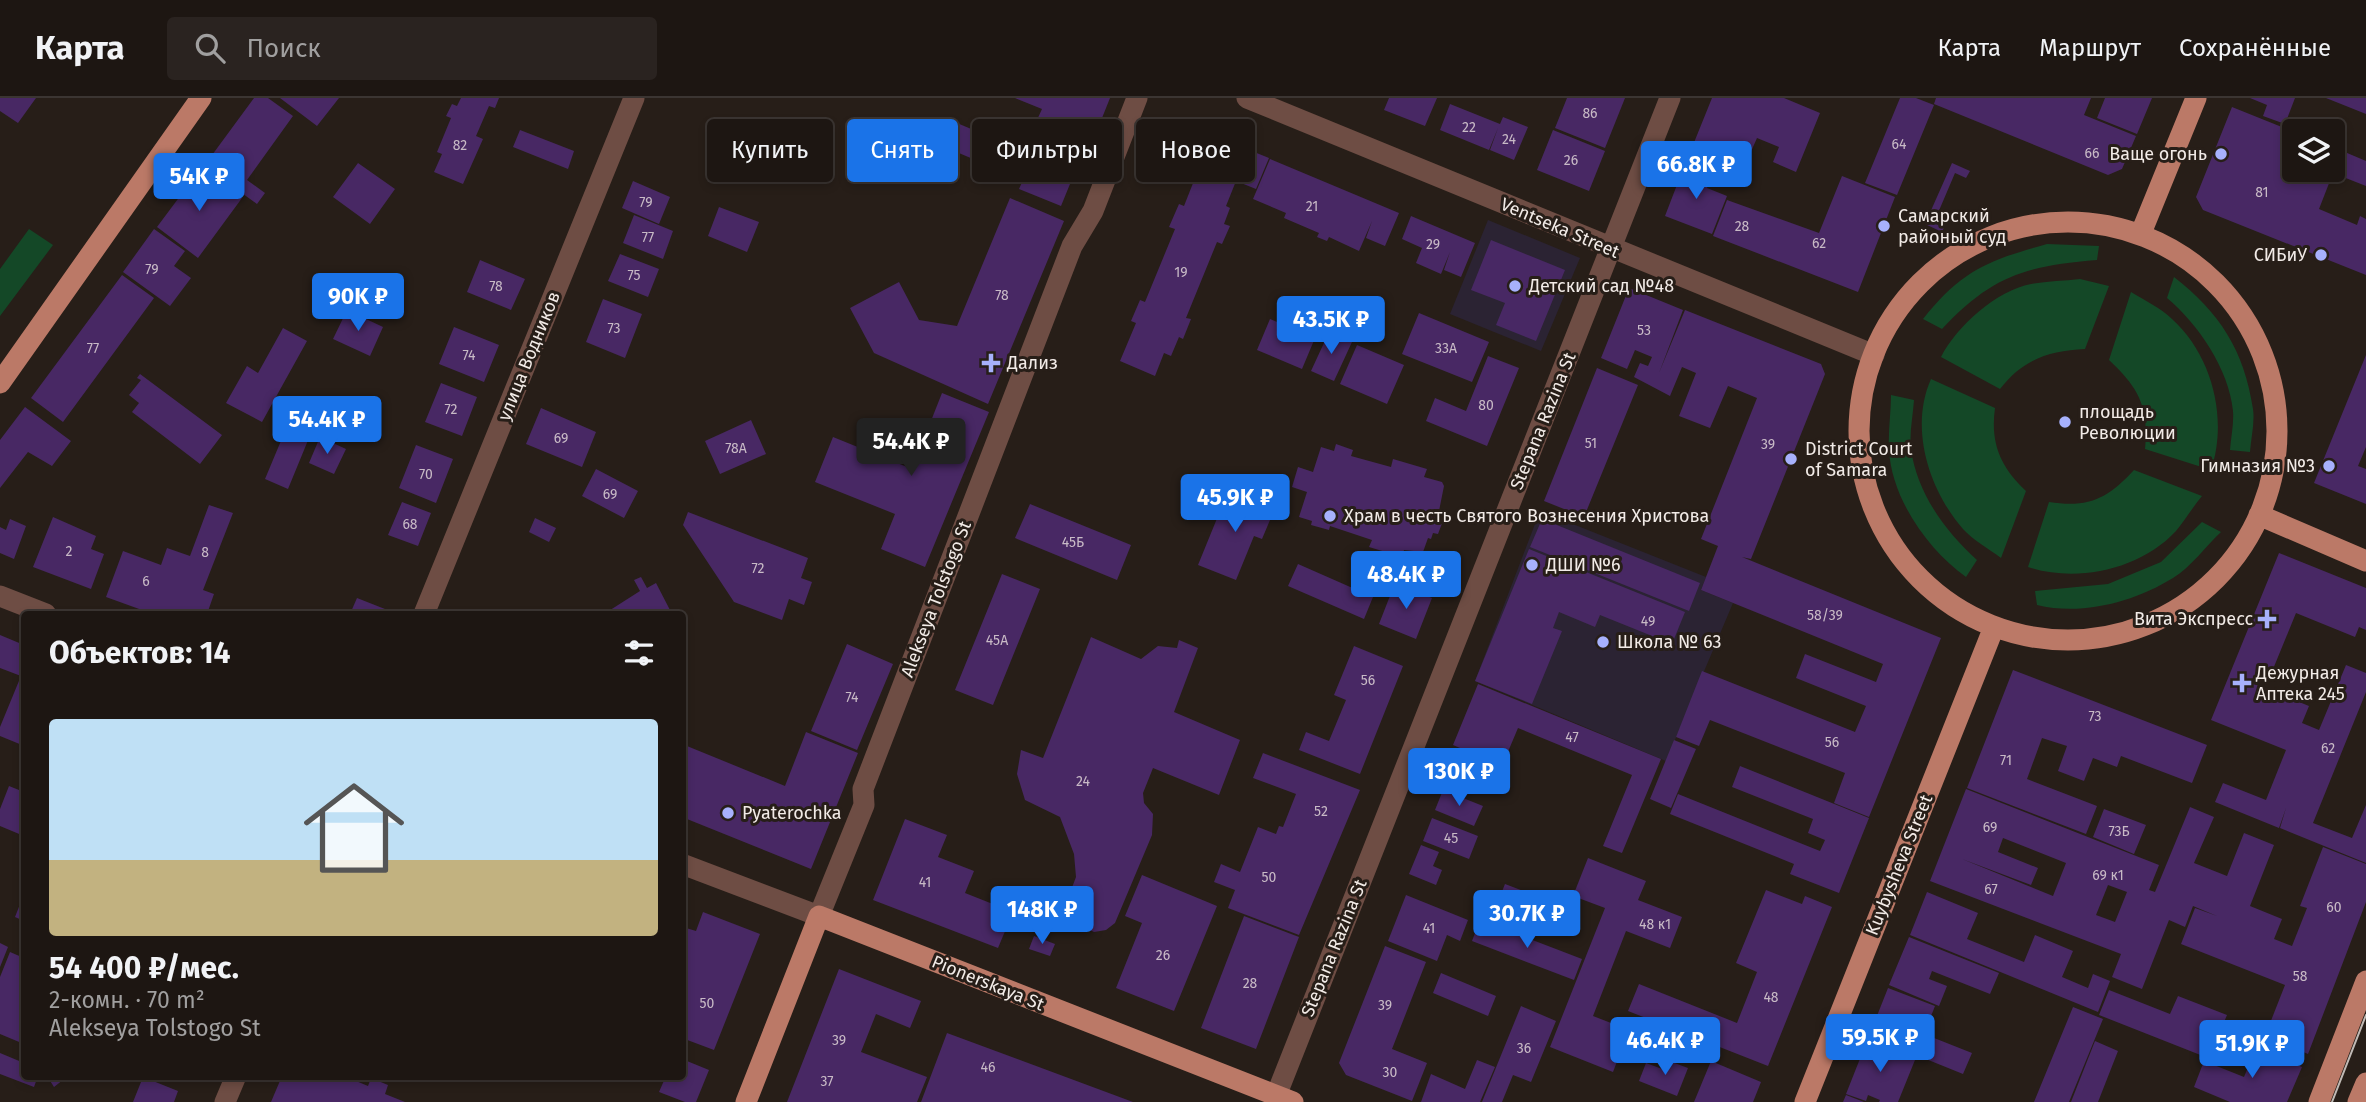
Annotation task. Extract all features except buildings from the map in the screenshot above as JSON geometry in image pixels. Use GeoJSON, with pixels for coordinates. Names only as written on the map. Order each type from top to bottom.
{"type":"FeatureCollection","features":[{"type":"Feature","properties":{"kind":"main road"},"geometry":{"type":"LineString","coordinates":[[0,383],[201,98]]}},
{"type":"Feature","properties":{"kind":"main road"},"geometry":{"type":"LineString","coordinates":[[2141,233],[2196,98]]}},
{"type":"Feature","properties":{"kind":"main road"},"geometry":{"type":"LineString","coordinates":[[2068,223],[2115,227],[2141,233],[2200,268],[2233,304],[2261,347],[2269,372],[2276,431],[2271,478],[2259,515],[2245,544],[2226,570],[2185,606],[2161,620],[2123,634],[2064,641],[1994,627],[1932,590],[1905,563],[1888,537],[1875,508],[1860,452],[1865,385],[1874,355],[1888,324],[1921,285],[1942,265],[1986,240],[2014,230],[2068,223]]}},
{"type":"Feature","properties":{"kind":"main road"},"geometry":{"type":"LineString","coordinates":[[2259,515],[2366,561]]}},
{"type":"Feature","properties":{"kind":"main road","name":"Kuybysheva Street"},"geometry":{"type":"LineString","coordinates":[[1805,1102],[1994,627]]}},
{"type":"Feature","properties":{"kind":"main road","name":"Pionerskaya St"},"geometry":{"type":"LineString","coordinates":[[819,916],[1284,1099]]}},
{"type":"Feature","properties":{"kind":"main road","name":"Alekseya Tolstogo St"},"geometry":{"type":"LineString","coordinates":[[746,1102],[819,916]]}},
{"type":"Feature","properties":{"kind":"main road"},"geometry":{"type":"LineString","coordinates":[[2319,1102],[2366,981]]}},
{"type":"Feature","properties":{"kind":"main road"},"geometry":{"type":"LineString","coordinates":[[2358,1102],[2366,1083]]}},
{"type":"Feature","properties":{"kind":"street","name":"улица Водников"},"geometry":{"type":"LineString","coordinates":[[425,611],[634,98]]}},
{"type":"Feature","properties":{"kind":"street","name":"Alekseya Tolstogo St"},"geometry":{"type":"LineString","coordinates":[[819,916],[864,805],[863,789],[867,776],[1072,246],[1093,211],[1137,98]]}},
{"type":"Feature","properties":{"kind":"street","name":"Ventseka Street"},"geometry":{"type":"LineString","coordinates":[[1247,98],[1874,355]]}},
{"type":"Feature","properties":{"kind":"street","name":"Stepana Razina St"},"geometry":{"type":"LineString","coordinates":[[1284,1099],[1670,98]]}},
{"type":"Feature","properties":{"kind":"street"},"geometry":{"type":"LineString","coordinates":[[0,596],[38,611]]}},
{"type":"Feature","properties":{"kind":"street","name":"Pionerskaya St"},"geometry":{"type":"LineString","coordinates":[[686,866],[819,916]]}},
{"type":"Feature","properties":{"kind":"street"},"geometry":{"type":"LineString","coordinates":[[225,1102],[234,1080]]}},
{"type":"Feature","properties":{"kind":"shaded area","name":"Детский сад №48"},"geometry":{"type":"Polygon","coordinates":[[[1488,220],[1580,258],[1541,351],[1450,314],[1488,220]]]}},
{"type":"Feature","properties":{"kind":"shaded area","name":"Школа № 63"},"geometry":{"type":"Polygon","coordinates":[[[1540,511],[1706,577],[1701,590],[1733,603],[1666,761],[1475,681],[1540,511]]]}},
{"type":"Feature","properties":{"kind":"green space"},"geometry":{"type":"Polygon","coordinates":[[[29,229],[53,245],[0,316],[0,269],[29,229]]]}},
{"type":"Feature","properties":{"kind":"green space"},"geometry":{"type":"Polygon","coordinates":[[[2047,244],[2099,246],[2097,260],[2049,266],[2011,277],[1977,297],[1942,329],[1923,319],[1951,289],[1978,269],[2047,244]]]}},
{"type":"Feature","properties":{"kind":"green space"},"geometry":{"type":"Polygon","coordinates":[[[2174,277],[2217,319],[2236,351],[2253,409],[2250,452],[2230,450],[2233,411],[2225,379],[2200,334],[2167,298],[2174,277]]]}},
{"type":"Feature","properties":{"kind":"green space"},"geometry":{"type":"Polygon","coordinates":[[[2080,279],[2109,286],[2085,349],[2038,358],[2018,370],[2000,389],[1941,357],[1967,322],[2005,294],[2031,284],[2080,279]]]}},
{"type":"Feature","properties":{"kind":"green space"},"geometry":{"type":"Polygon","coordinates":[[[2131,292],[2172,319],[2198,351],[2207,370],[2217,410],[2218,431],[2211,470],[2145,449],[2145,421],[2140,399],[2128,380],[2109,360],[2131,292]]]}},
{"type":"Feature","properties":{"kind":"green space"},"geometry":{"type":"Polygon","coordinates":[[[1931,379],[1995,408],[1994,433],[1999,454],[2010,473],[2026,491],[2001,558],[1963,529],[1951,513],[1932,477],[1922,438],[1925,398],[1931,379]]]}},
{"type":"Feature","properties":{"kind":"green space"},"geometry":{"type":"Polygon","coordinates":[[[1891,395],[1914,400],[1910,437],[1914,465],[1934,510],[1954,537],[1977,560],[1966,577],[1925,538],[1904,504],[1891,467],[1891,395]]]}},
{"type":"Feature","properties":{"kind":"green space"},"geometry":{"type":"Polygon","coordinates":[[[2134,470],[2202,496],[2176,531],[2144,555],[2106,570],[2066,574],[2028,567],[2049,502],[2075,504],[2096,499],[2115,488],[2134,470]]]}},
{"type":"Feature","properties":{"kind":"green space"},"geometry":{"type":"Polygon","coordinates":[[[2202,522],[2221,532],[2186,568],[2158,587],[2125,600],[2090,608],[2037,605],[2035,591],[2108,584],[2161,562],[2202,522]]]}},
{"type":"Feature","properties":{"kind":"tram line"},"geometry":{"type":"LineString","coordinates":[[2332,1102],[2366,1015]]}},
{"type":"Feature","properties":{"kind":"place","name":"Ваще огонь"},"geometry":{"type":"Point","coordinates":[2221,154]}},
{"type":"Feature","properties":{"kind":"place","name":"Самарский районый суд"},"geometry":{"type":"Point","coordinates":[1884,226]}},
{"type":"Feature","properties":{"kind":"place","name":"СИБиУ"},"geometry":{"type":"Point","coordinates":[2321,255]}},
{"type":"Feature","properties":{"kind":"place","name":"Детский сад №48"},"geometry":{"type":"Point","coordinates":[1515,286]}},
{"type":"Feature","properties":{"kind":"place","name":"Дализ"},"geometry":{"type":"Point","coordinates":[991,363]}},
{"type":"Feature","properties":{"kind":"place","name":"площадь Революции"},"geometry":{"type":"Point","coordinates":[2065,422]}},
{"type":"Feature","properties":{"kind":"place","name":"District Court of Samara"},"geometry":{"type":"Point","coordinates":[1791,459]}},
{"type":"Feature","properties":{"kind":"place","name":"Гимназия №3"},"geometry":{"type":"Point","coordinates":[2329,466]}},
{"type":"Feature","properties":{"kind":"place","name":"Храм в честь Святого Вознесения Христова"},"geometry":{"type":"Point","coordinates":[1330,516]}},
{"type":"Feature","properties":{"kind":"place","name":"ДШИ №6"},"geometry":{"type":"Point","coordinates":[1532,565]}},
{"type":"Feature","properties":{"kind":"place","name":"Вита Экспресс"},"geometry":{"type":"Point","coordinates":[2267,619]}},
{"type":"Feature","properties":{"kind":"place","name":"Школа № 63"},"geometry":{"type":"Point","coordinates":[1603,642]}},
{"type":"Feature","properties":{"kind":"place","name":"Дежурная Аптека 245"},"geometry":{"type":"Point","coordinates":[2242,683]}},
{"type":"Feature","properties":{"kind":"place","name":"Pyaterochka"},"geometry":{"type":"Point","coordinates":[728,813]}}]}
